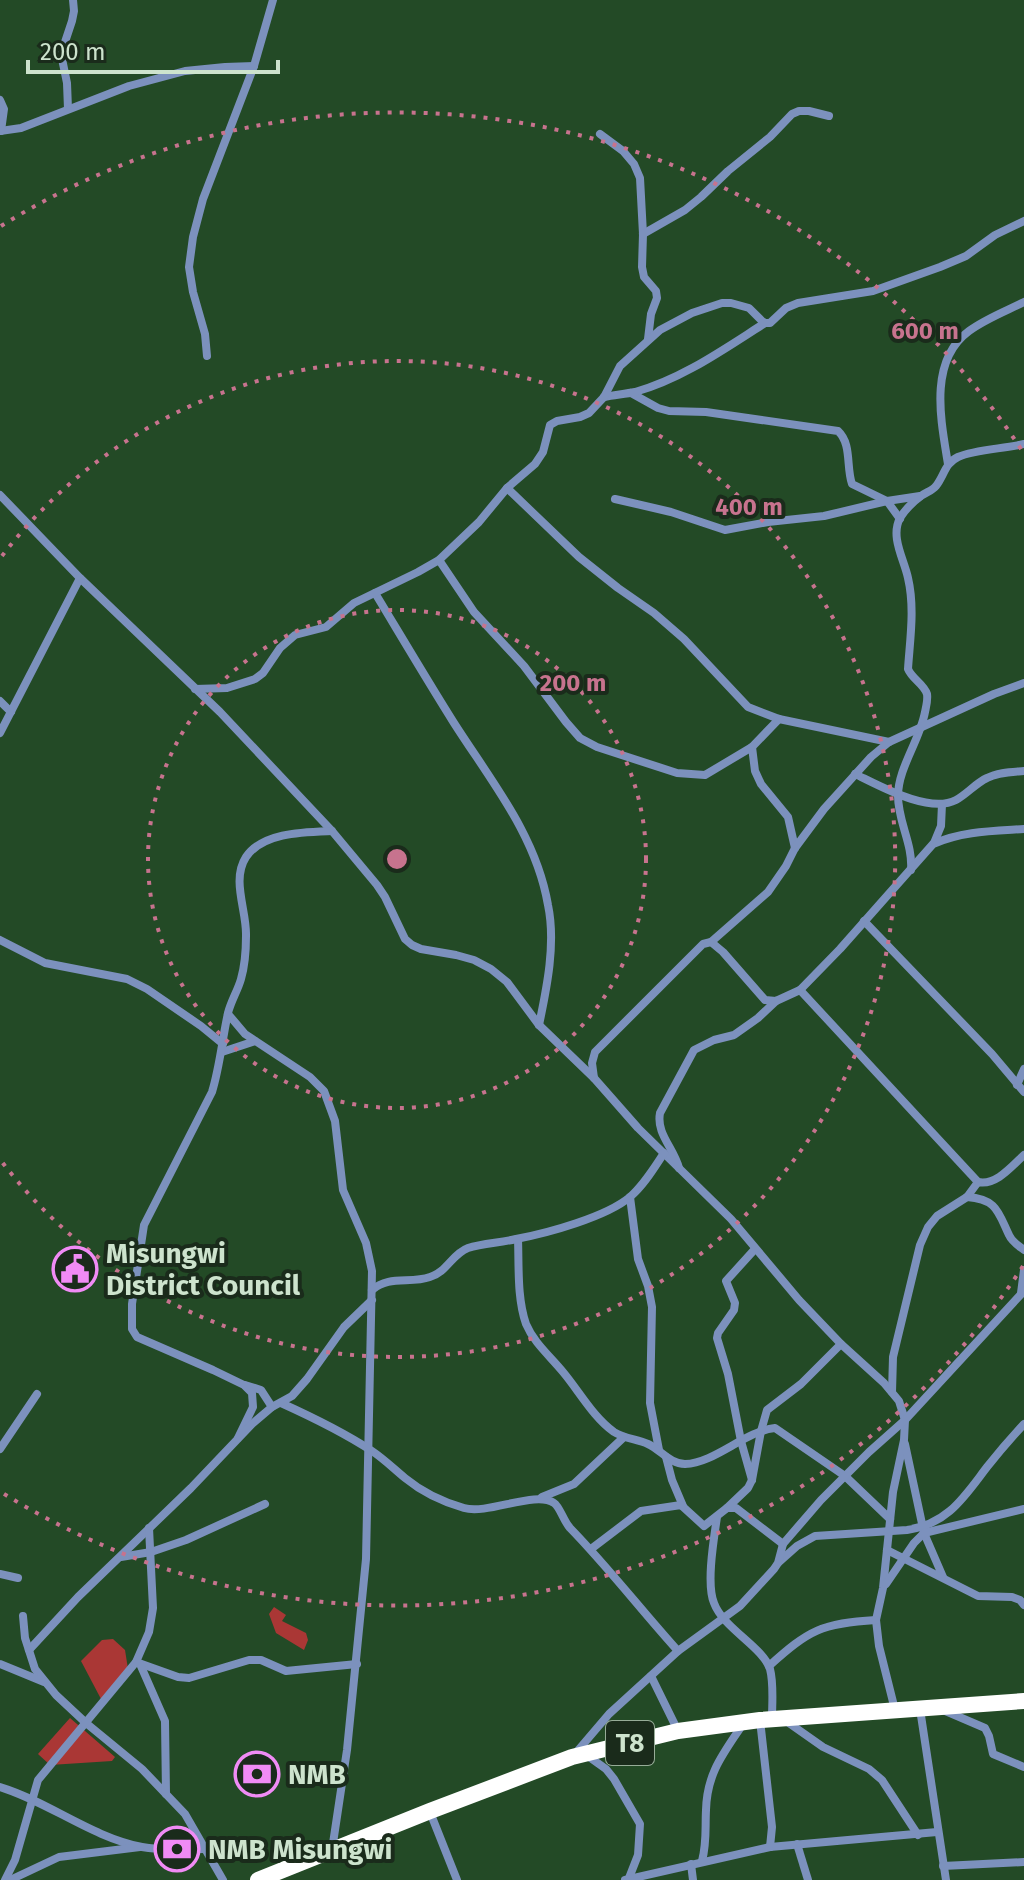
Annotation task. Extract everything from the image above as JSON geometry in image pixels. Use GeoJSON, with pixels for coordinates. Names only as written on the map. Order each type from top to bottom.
{"type":"FeatureCollection","features":[{"type":"Feature","properties":{"kind":"highway","name":"T8"},"geometry":{"type":"LineString","coordinates":[[269,1879],[430,1811],[579,1756],[678,1731],[765,1720],[1024,1701]]}},
{"type":"Feature","properties":{"kind":"street"},"geometry":{"type":"LineString","coordinates":[[68,109],[61,54],[72,21],[73,0]]}},
{"type":"Feature","properties":{"kind":"street"},"geometry":{"type":"LineString","coordinates":[[207,356],[205,334],[189,267],[193,237],[203,199],[254,66],[273,0]]}},
{"type":"Feature","properties":{"kind":"street"},"geometry":{"type":"LineString","coordinates":[[0,100],[4,109],[1,131],[21,128],[129,86],[185,71],[254,66]]}},
{"type":"Feature","properties":{"kind":"street"},"geometry":{"type":"LineString","coordinates":[[643,234],[685,210],[770,137],[792,114],[809,111],[829,116]]}},
{"type":"Feature","properties":{"kind":"street"},"geometry":{"type":"LineString","coordinates":[[600,134],[623,151],[640,178],[644,277],[656,291],[657,298],[651,314],[648,340]]}},
{"type":"Feature","properties":{"kind":"street"},"geometry":{"type":"LineString","coordinates":[[604,397],[631,393],[668,380],[773,321],[786,308],[798,303],[873,291],[912,278],[966,256],[995,235],[1024,221]]}},
{"type":"Feature","properties":{"kind":"street"},"geometry":{"type":"LineString","coordinates":[[948,464],[942,426],[941,389],[949,354],[970,330],[1024,302]]}},
{"type":"Feature","properties":{"kind":"street"},"geometry":{"type":"LineString","coordinates":[[195,689],[227,688],[255,679],[295,635],[326,627],[354,603],[439,560],[540,458],[548,428],[553,422],[589,413],[604,397],[620,366],[660,330],[692,313],[722,303],[749,308],[765,323]]}},
{"type":"Feature","properties":{"kind":"street"},"geometry":{"type":"LineString","coordinates":[[631,393],[669,411],[706,412],[838,431],[845,439],[852,484],[887,501],[900,519]]}},
{"type":"Feature","properties":{"kind":"street"},"geometry":{"type":"LineString","coordinates":[[911,870],[911,850],[898,794],[907,761],[922,728],[927,698],[923,686],[908,669],[911,604],[908,577],[897,535],[900,519],[921,496],[937,485],[948,464],[957,458],[1024,444]]}},
{"type":"Feature","properties":{"kind":"street"},"geometry":{"type":"LineString","coordinates":[[507,488],[579,557],[684,639],[748,707],[779,719],[889,742]]}},
{"type":"Feature","properties":{"kind":"street"},"geometry":{"type":"LineString","coordinates":[[0,495],[80,578],[220,712],[332,831],[377,885],[405,939],[421,949],[474,960],[507,982],[539,1025],[731,1219],[784,1283],[899,1401],[905,1420],[904,1440],[887,1532],[883,1588],[876,1620],[879,1646],[895,1710]]}},
{"type":"Feature","properties":{"kind":"street"},"geometry":{"type":"LineString","coordinates":[[615,499],[732,530],[768,522],[824,516],[921,496]]}},
{"type":"Feature","properties":{"kind":"street"},"geometry":{"type":"LineString","coordinates":[[439,560],[474,612],[524,666],[566,722],[580,738],[597,747],[677,773],[705,775],[752,747],[779,719]]}},
{"type":"Feature","properties":{"kind":"street"},"geometry":{"type":"LineString","coordinates":[[0,733],[80,578]]}},
{"type":"Feature","properties":{"kind":"street"},"geometry":{"type":"LineString","coordinates":[[375,593],[523,830],[541,876],[549,906],[551,930],[539,1025]]}},
{"type":"Feature","properties":{"kind":"street"},"geometry":{"type":"LineString","coordinates":[[594,1078],[592,1063],[595,1052],[696,949],[711,942],[768,892],[824,809],[871,757],[889,742],[1024,683]]}},
{"type":"Feature","properties":{"kind":"street"},"geometry":{"type":"LineString","coordinates":[[0,701],[11,712]]}},
{"type":"Feature","properties":{"kind":"street"},"geometry":{"type":"LineString","coordinates":[[752,747],[755,771],[761,784],[788,817],[795,848]]}},
{"type":"Feature","properties":{"kind":"street"},"geometry":{"type":"LineString","coordinates":[[855,774],[898,794],[942,804],[953,801],[989,777],[1024,771]]}},
{"type":"Feature","properties":{"kind":"street"},"geometry":{"type":"LineString","coordinates":[[680,1169],[677,1157],[662,1134],[660,1113],[694,1050],[734,1035],[776,1001],[800,990],[933,844],[941,826],[942,804]]}},
{"type":"Feature","properties":{"kind":"street"},"geometry":{"type":"LineString","coordinates":[[933,844],[969,833],[1024,829]]}},
{"type":"Feature","properties":{"kind":"street"},"geometry":{"type":"LineString","coordinates":[[332,831],[291,834],[264,842],[246,858],[240,872],[239,885],[246,920],[241,980],[228,1014],[212,1092],[144,1225],[135,1276],[132,1329],[137,1337],[146,1342],[261,1390],[276,1405],[324,1423],[368,1449],[424,1492],[464,1508],[478,1510],[537,1499],[574,1484],[624,1437]]}},
{"type":"Feature","properties":{"kind":"street"},"geometry":{"type":"LineString","coordinates":[[864,921],[1021,1088]]}},
{"type":"Feature","properties":{"kind":"street"},"geometry":{"type":"LineString","coordinates":[[0,940],[45,963],[127,979],[201,1026],[223,1048]]}},
{"type":"Feature","properties":{"kind":"street"},"geometry":{"type":"LineString","coordinates":[[711,942],[765,1000],[776,1001]]}},
{"type":"Feature","properties":{"kind":"street"},"geometry":{"type":"LineString","coordinates":[[800,990],[978,1182],[986,1184],[998,1177],[1024,1155]]}},
{"type":"Feature","properties":{"kind":"street"},"geometry":{"type":"LineString","coordinates":[[228,1014],[255,1041],[310,1077],[324,1091],[335,1121],[343,1190],[366,1243],[372,1271],[366,1559],[347,1750],[332,1850]]}},
{"type":"Feature","properties":{"kind":"street"},"geometry":{"type":"LineString","coordinates":[[223,1048],[255,1041]]}},
{"type":"Feature","properties":{"kind":"street"},"geometry":{"type":"LineString","coordinates":[[1021,1088],[1024,1069]]}},
{"type":"Feature","properties":{"kind":"street"},"geometry":{"type":"LineString","coordinates":[[29,1650],[252,1424],[292,1396],[344,1327],[384,1281],[425,1279],[437,1275],[460,1252],[470,1247],[518,1239],[582,1221],[608,1210],[630,1197],[664,1153]]}},
{"type":"Feature","properties":{"kind":"street"},"geometry":{"type":"LineString","coordinates":[[892,1392],[893,1357],[920,1245],[937,1216],[967,1197],[978,1182]]}},
{"type":"Feature","properties":{"kind":"street"},"geometry":{"type":"LineString","coordinates":[[630,1197],[638,1259],[652,1307],[650,1403],[659,1450]]}},
{"type":"Feature","properties":{"kind":"street"},"geometry":{"type":"LineString","coordinates":[[967,1197],[983,1200],[996,1209],[1013,1241],[1024,1250]]}},
{"type":"Feature","properties":{"kind":"street"},"geometry":{"type":"LineString","coordinates":[[518,1239],[521,1307],[533,1339],[612,1431],[647,1443],[680,1463],[691,1463],[761,1431],[775,1428],[845,1476],[890,1519]]}},
{"type":"Feature","properties":{"kind":"street"},"geometry":{"type":"LineString","coordinates":[[752,1480],[717,1338],[734,1310],[735,1303],[726,1281],[755,1249]]}},
{"type":"Feature","properties":{"kind":"street"},"geometry":{"type":"LineString","coordinates":[[778,1563],[783,1544],[845,1476],[905,1420],[1022,1292],[1024,1270]]}},
{"type":"Feature","properties":{"kind":"street"},"geometry":{"type":"LineString","coordinates":[[703,1526],[748,1488],[767,1410],[801,1384],[841,1344]]}},
{"type":"Feature","properties":{"kind":"street"},"geometry":{"type":"LineString","coordinates":[[238,1438],[254,1400],[244,1385]]}},
{"type":"Feature","properties":{"kind":"street"},"geometry":{"type":"LineString","coordinates":[[0,1449],[37,1394]]}},
{"type":"Feature","properties":{"kind":"street"},"geometry":{"type":"LineString","coordinates":[[883,1588],[923,1531],[957,1506],[1024,1424]]}},
{"type":"Feature","properties":{"kind":"street"},"geometry":{"type":"LineString","coordinates":[[904,1440],[923,1531],[944,1579]]}},
{"type":"Feature","properties":{"kind":"street"},"geometry":{"type":"LineString","coordinates":[[666,1457],[683,1506],[703,1526],[713,1549]]}},
{"type":"Feature","properties":{"kind":"street"},"geometry":{"type":"LineString","coordinates":[[558,1508],[562,1489]]}},
{"type":"Feature","properties":{"kind":"street"},"geometry":{"type":"LineString","coordinates":[[537,1499],[551,1501],[558,1508],[563,1519],[678,1651]]}},
{"type":"Feature","properties":{"kind":"street"},"geometry":{"type":"LineString","coordinates":[[120,1557],[151,1552],[186,1540],[265,1504]]}},
{"type":"Feature","properties":{"kind":"street"},"geometry":{"type":"LineString","coordinates":[[591,1549],[641,1511],[683,1506]]}},
{"type":"Feature","properties":{"kind":"street"},"geometry":{"type":"LineString","coordinates":[[727,1508],[736,1508],[783,1544]]}},
{"type":"Feature","properties":{"kind":"street"},"geometry":{"type":"LineString","coordinates":[[627,1879],[637,1861],[640,1824],[606,1769],[579,1756],[609,1714],[678,1651],[740,1606],[797,1546],[815,1536],[923,1531],[1024,1509]]}},
{"type":"Feature","properties":{"kind":"street"},"geometry":{"type":"LineString","coordinates":[[717,1517],[713,1549],[713,1603],[722,1618],[769,1666],[765,1720],[772,1827],[770,1847]]}},
{"type":"Feature","properties":{"kind":"street"},"geometry":{"type":"LineString","coordinates":[[8,1880],[38,1780],[138,1663],[149,1632],[153,1608],[149,1528]]}},
{"type":"Feature","properties":{"kind":"street"},"geometry":{"type":"LineString","coordinates":[[887,1550],[978,1596],[1024,1595]]}},
{"type":"Feature","properties":{"kind":"street"},"geometry":{"type":"LineString","coordinates":[[0,1574],[18,1578]]}},
{"type":"Feature","properties":{"kind":"street"},"geometry":{"type":"LineString","coordinates":[[1012,1597],[1024,1605]]}},
{"type":"Feature","properties":{"kind":"street"},"geometry":{"type":"LineString","coordinates":[[23,1616],[35,1669],[86,1723],[142,1769],[185,1814],[223,1880]]}},
{"type":"Feature","properties":{"kind":"street"},"geometry":{"type":"LineString","coordinates":[[769,1666],[804,1636],[823,1627],[848,1621],[876,1620]]}},
{"type":"Feature","properties":{"kind":"street"},"geometry":{"type":"LineString","coordinates":[[138,1663],[189,1678],[249,1660],[261,1660],[286,1671],[357,1664]]}},
{"type":"Feature","properties":{"kind":"street"},"geometry":{"type":"LineString","coordinates":[[138,1663],[165,1721],[166,1794]]}},
{"type":"Feature","properties":{"kind":"street"},"geometry":{"type":"LineString","coordinates":[[0,1664],[46,1683]]}},
{"type":"Feature","properties":{"kind":"street"},"geometry":{"type":"LineString","coordinates":[[651,1676],[678,1731]]}},
{"type":"Feature","properties":{"kind":"street"},"geometry":{"type":"LineString","coordinates":[[946,1880],[937,1832],[928,1708],[985,1728],[993,1754],[1024,1767]]}},
{"type":"Feature","properties":{"kind":"street"},"geometry":{"type":"LineString","coordinates":[[765,1720],[869,1769],[882,1780],[918,1835]]}},
{"type":"Feature","properties":{"kind":"street"},"geometry":{"type":"LineString","coordinates":[[702,1861],[707,1839],[705,1812],[714,1767],[765,1720]]}},
{"type":"Feature","properties":{"kind":"street"},"geometry":{"type":"LineString","coordinates":[[0,1787],[106,1835],[142,1847]]}},
{"type":"Feature","properties":{"kind":"street"},"geometry":{"type":"LineString","coordinates":[[430,1811],[457,1880]]}},
{"type":"Feature","properties":{"kind":"street"},"geometry":{"type":"LineString","coordinates":[[772,1827],[781,1845]]}},
{"type":"Feature","properties":{"kind":"street"},"geometry":{"type":"LineString","coordinates":[[627,1879],[781,1845],[937,1832]]}},
{"type":"Feature","properties":{"kind":"street"},"geometry":{"type":"LineString","coordinates":[[797,1844],[808,1880]]}},
{"type":"Feature","properties":{"kind":"street"},"geometry":{"type":"LineString","coordinates":[[8,1880],[59,1857],[142,1847],[204,1849]]}},
{"type":"Feature","properties":{"kind":"street"},"geometry":{"type":"LineString","coordinates":[[637,1861],[651,1873]]}},
{"type":"Feature","properties":{"kind":"street"},"geometry":{"type":"LineString","coordinates":[[943,1866],[1024,1862]]}},
{"type":"Feature","properties":{"kind":"street"},"geometry":{"type":"LineString","coordinates":[[691,1864],[693,1880]]}},
{"type":"Feature","properties":{"kind":"shaded area"},"geometry":{"type":"Polygon","coordinates":[[[274,1607],[286,1615],[282,1621],[306,1633],[308,1640],[304,1650],[276,1633],[269,1614],[274,1607]]]}},
{"type":"Feature","properties":{"kind":"shaded area"},"geometry":{"type":"Polygon","coordinates":[[[113,1639],[125,1650],[128,1669],[101,1699],[81,1661],[102,1640],[113,1639]]]}},
{"type":"Feature","properties":{"kind":"shaded area"},"geometry":{"type":"Polygon","coordinates":[[[70,1718],[115,1757],[112,1761],[50,1765],[38,1754],[70,1718]]]}},
{"type":"Feature","properties":{"kind":"place","name":"Misungwi District Council"},"geometry":{"type":"Point","coordinates":[75,1269]}},
{"type":"Feature","properties":{"kind":"place","name":"NMB"},"geometry":{"type":"Point","coordinates":[257,1774]}},
{"type":"Feature","properties":{"kind":"place","name":"NMB Misungwi"},"geometry":{"type":"Point","coordinates":[177,1849]}}]}
